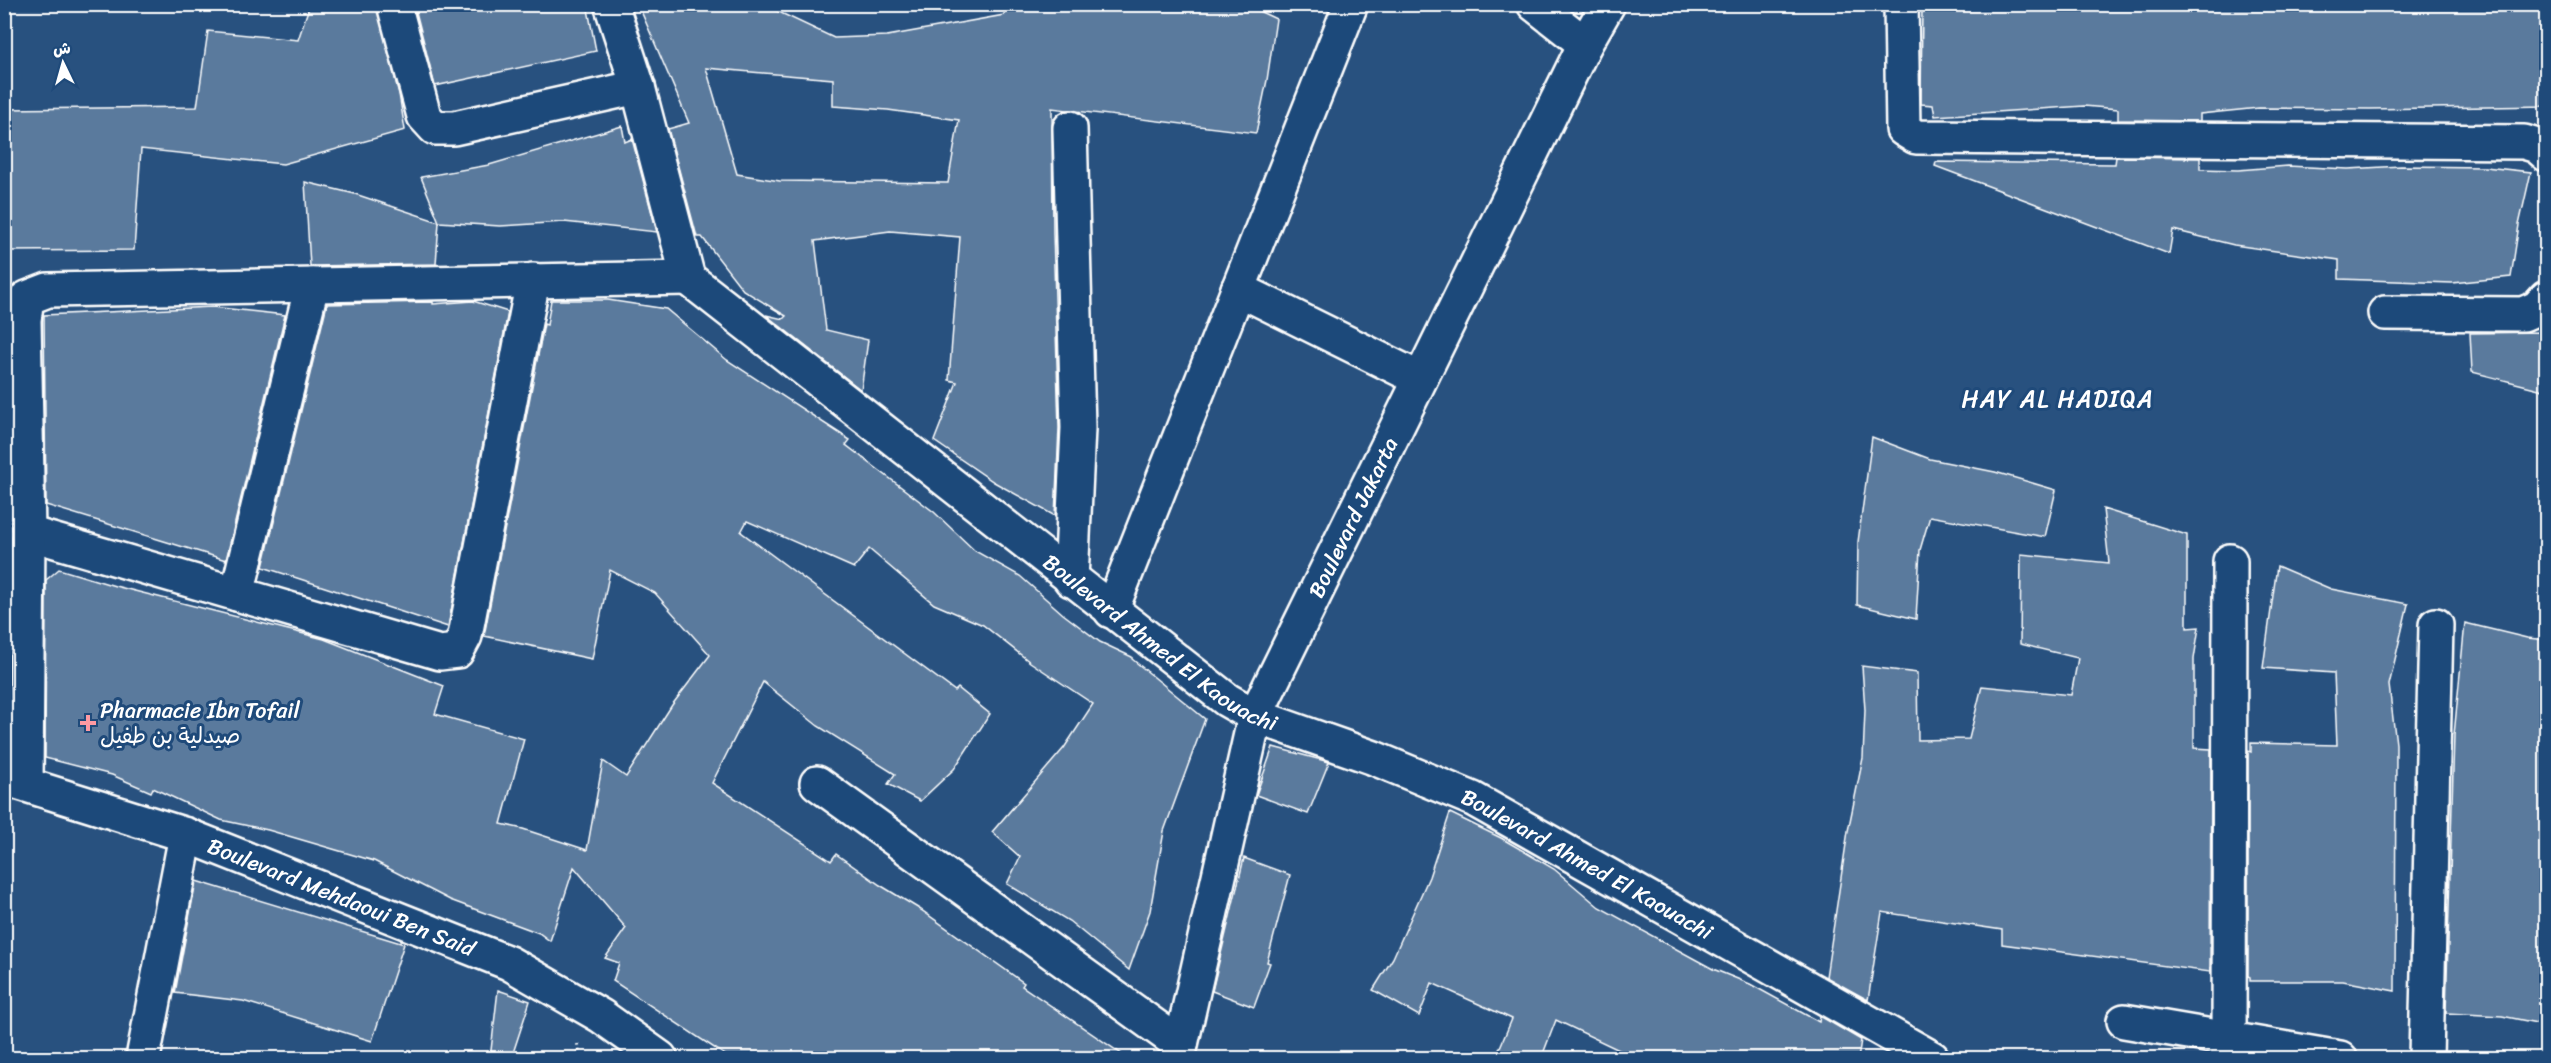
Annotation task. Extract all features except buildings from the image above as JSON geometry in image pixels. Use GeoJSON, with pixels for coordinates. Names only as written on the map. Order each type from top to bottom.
{"type":"FeatureCollection","features":[{"type":"Feature","properties":{"kind":"street"},"geometry":{"type":"LineString","coordinates":[[394,4],[424,116],[435,128],[454,128],[638,87]]}},
{"type":"Feature","properties":{"kind":"street"},"geometry":{"type":"LineString","coordinates":[[15,781],[28,533],[24,320],[27,298],[48,290],[688,278],[638,87],[611,4]]}},
{"type":"Feature","properties":{"kind":"street"},"geometry":{"type":"LineString","coordinates":[[1111,611],[1351,4]]}},
{"type":"Feature","properties":{"kind":"street"},"geometry":{"type":"LineString","coordinates":[[1534,4],[1585,44]]}},
{"type":"Feature","properties":{"kind":"street","name":"Boulevard Jakarta"},"geometry":{"type":"LineString","coordinates":[[1180,1052],[1255,716],[1585,44],[1608,4]]}},
{"type":"Feature","properties":{"kind":"street"},"geometry":{"type":"LineString","coordinates":[[1901,4],[1903,129],[1916,137],[2524,142],[2537,146],[2547,154]]}},
{"type":"Feature","properties":{"kind":"street"},"geometry":{"type":"LineString","coordinates":[[1070,128],[1078,428],[1071,580]]}},
{"type":"Feature","properties":{"kind":"street","name":"Boulevard Ahmed El Kaouachi"},"geometry":{"type":"LineString","coordinates":[[688,278],[1227,700],[1255,716],[1374,759],[1473,800],[1932,1059]]}},
{"type":"Feature","properties":{"kind":"street"},"geometry":{"type":"LineString","coordinates":[[28,533],[440,653],[457,651],[465,636],[533,280]]}},
{"type":"Feature","properties":{"kind":"street"},"geometry":{"type":"LineString","coordinates":[[237,594],[312,285]]}},
{"type":"Feature","properties":{"kind":"street"},"geometry":{"type":"LineString","coordinates":[[1238,289],[1420,380]]}},
{"type":"Feature","properties":{"kind":"street"},"geometry":{"type":"LineString","coordinates":[[2385,313],[2523,314],[2537,308],[2547,297]]}},
{"type":"Feature","properties":{"kind":"street"},"geometry":{"type":"LineString","coordinates":[[2229,1049],[2230,561]]}},
{"type":"Feature","properties":{"kind":"street"},"geometry":{"type":"LineString","coordinates":[[2426,1059],[2436,625]]}},
{"type":"Feature","properties":{"kind":"street","name":"Boulevard Mehdaoui Ben Said"},"geometry":{"type":"LineString","coordinates":[[15,781],[186,835],[509,963],[601,1016],[660,1059]]}},
{"type":"Feature","properties":{"kind":"street"},"geometry":{"type":"LineString","coordinates":[[817,783],[1180,1052]]}},
{"type":"Feature","properties":{"kind":"street"},"geometry":{"type":"LineString","coordinates":[[144,1059],[186,835]]}},
{"type":"Feature","properties":{"kind":"street"},"geometry":{"type":"LineString","coordinates":[[2124,1021],[2229,1049],[2340,1059]]}},
{"type":"Feature","properties":{"kind":"place","name":"Pharmacie Ibn Tofail صيدلية بن طفيل"},"geometry":{"type":"Point","coordinates":[88,723]}},
{"type":"Feature","properties":{"kind":"district","name":"HAY AL HADIQA"},"geometry":{"type":"Point","coordinates":[2058,399]}}]}
